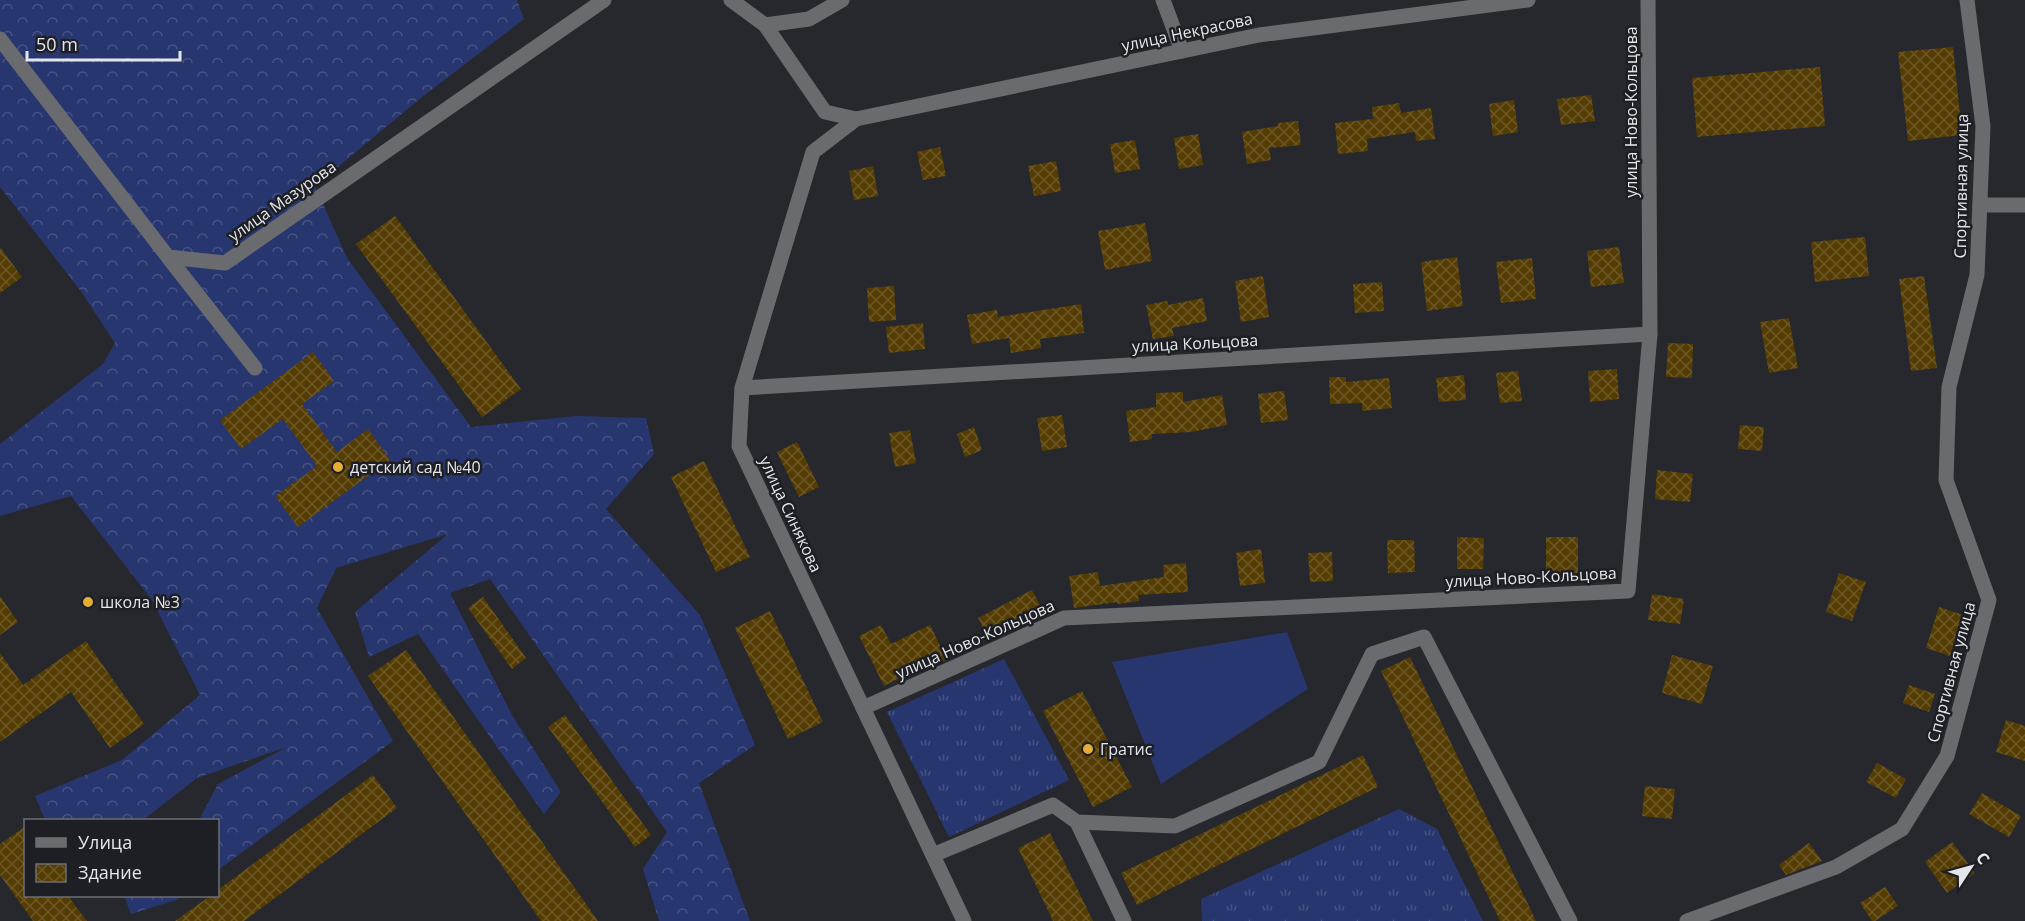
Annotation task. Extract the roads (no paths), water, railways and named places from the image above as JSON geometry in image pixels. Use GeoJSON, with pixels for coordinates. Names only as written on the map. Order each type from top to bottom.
{"type":"FeatureCollection","features":[{"type":"Feature","properties":{"kind":"street","name":"улица Мазурова"},"geometry":{"type":"LineString","coordinates":[[168,257],[225,263],[604,0]]}},
{"type":"Feature","properties":{"kind":"street"},"geometry":{"type":"LineString","coordinates":[[731,0],[765,25],[825,112],[856,119]]}},
{"type":"Feature","properties":{"kind":"street"},"geometry":{"type":"LineString","coordinates":[[765,25],[809,19],[842,0]]}},
{"type":"Feature","properties":{"kind":"street"},"geometry":{"type":"LineString","coordinates":[[1163,0],[1182,51]]}},
{"type":"Feature","properties":{"kind":"street","name":"улица Некрасова"},"geometry":{"type":"LineString","coordinates":[[856,119],[1259,35],[1528,0]]}},
{"type":"Feature","properties":{"kind":"street","name":"улица Ново-Кольцова"},"geometry":{"type":"LineString","coordinates":[[863,708],[1064,618],[1628,591],[1650,334],[1648,0]]}},
{"type":"Feature","properties":{"kind":"street","name":"Спортивная улица"},"geometry":{"type":"LineString","coordinates":[[1687,921],[1836,867],[1902,829],[1947,756],[1989,600],[1946,480],[1949,387],[1977,275],[1983,126],[1967,0]]}},
{"type":"Feature","properties":{"kind":"street"},"geometry":{"type":"LineString","coordinates":[[0,39],[255,368]]}},
{"type":"Feature","properties":{"kind":"street","name":"улица Синякова"},"geometry":{"type":"LineString","coordinates":[[856,119],[813,152],[742,388],[739,446],[964,921]]}},
{"type":"Feature","properties":{"kind":"street"},"geometry":{"type":"LineString","coordinates":[[1980,205],[2025,205]]}},
{"type":"Feature","properties":{"kind":"street","name":"улица Кольцова"},"geometry":{"type":"LineString","coordinates":[[742,388],[1650,334]]}},
{"type":"Feature","properties":{"kind":"street"},"geometry":{"type":"LineString","coordinates":[[1077,822],[1175,826],[1319,762],[1372,654],[1424,637],[1570,921]]}},
{"type":"Feature","properties":{"kind":"street"},"geometry":{"type":"LineString","coordinates":[[933,855],[1053,805],[1077,822],[1124,921]]}},
{"type":"Feature","properties":{"kind":"place","name":"детский сад №40"},"geometry":{"type":"Point","coordinates":[338,467]}},
{"type":"Feature","properties":{"kind":"place","name":"школа №3"},"geometry":{"type":"Point","coordinates":[88,602]}},
{"type":"Feature","properties":{"kind":"place","name":"Гратис"},"geometry":{"type":"Point","coordinates":[1088,749]}}]}
